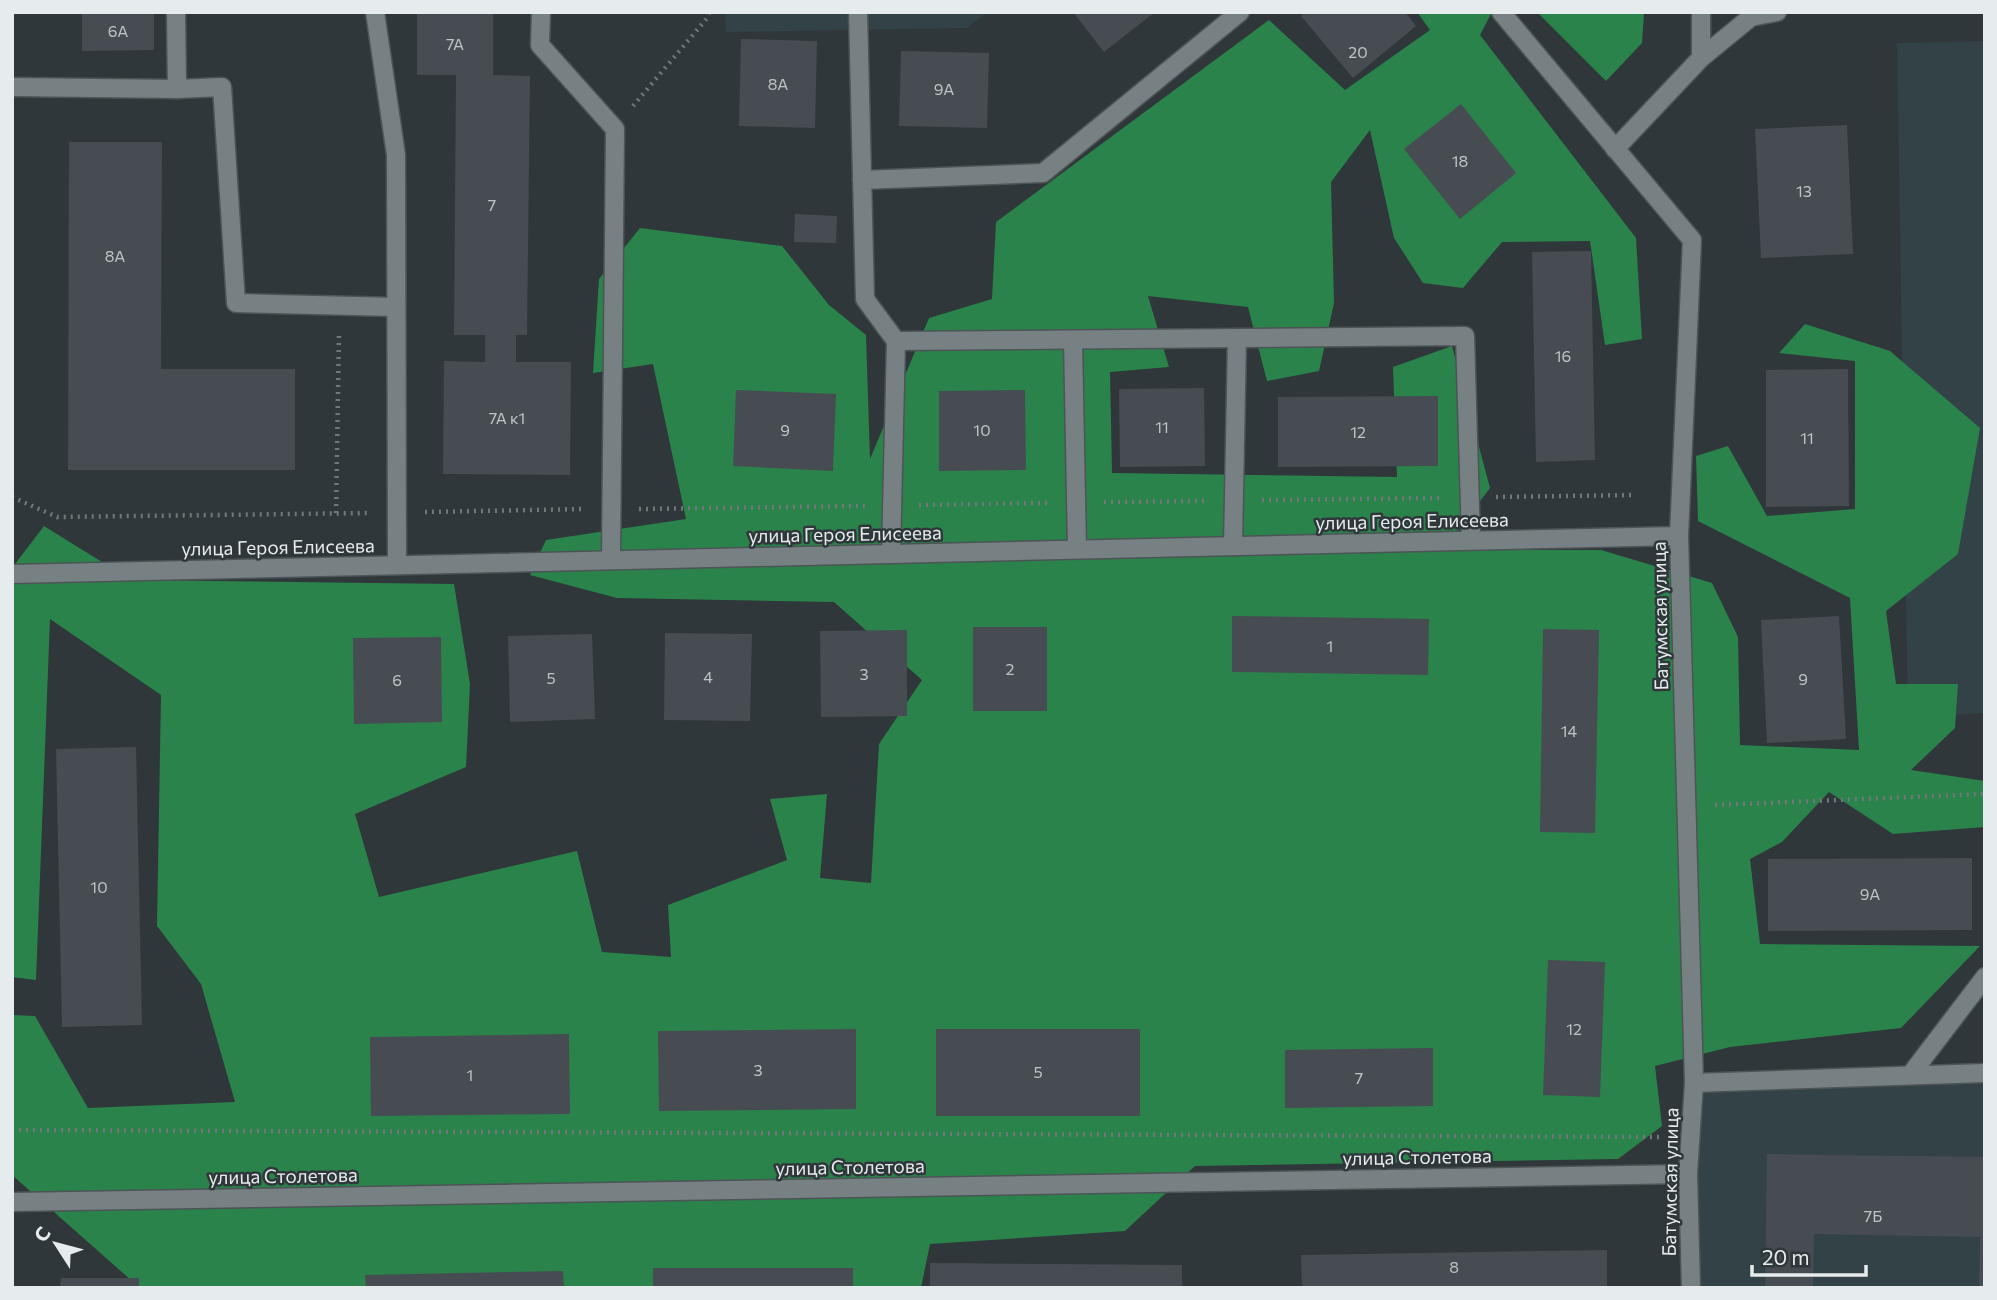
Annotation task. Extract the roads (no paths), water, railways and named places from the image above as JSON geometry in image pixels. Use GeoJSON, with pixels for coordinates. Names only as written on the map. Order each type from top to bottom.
{"type":"FeatureCollection","features":[{"type":"Feature","properties":{"kind":"street"},"geometry":{"type":"LineString","coordinates":[[176,12],[177,89]]}},
{"type":"Feature","properties":{"kind":"street"},"geometry":{"type":"LineString","coordinates":[[375,12],[396,155],[397,565]]}},
{"type":"Feature","properties":{"kind":"street"},"geometry":{"type":"LineString","coordinates":[[541,12],[540,45],[615,129],[611,560]]}},
{"type":"Feature","properties":{"kind":"street"},"geometry":{"type":"LineString","coordinates":[[858,12],[864,299],[896,341],[891,554]]}},
{"type":"Feature","properties":{"kind":"street"},"geometry":{"type":"LineString","coordinates":[[862,180],[1043,173],[1240,12]]}},
{"type":"Feature","properties":{"kind":"street","name":"Батумская улица"},"geometry":{"type":"LineString","coordinates":[[1501,12],[1692,240],[1679,536],[1694,1083],[1688,1174],[1690,1288]]}},
{"type":"Feature","properties":{"kind":"street"},"geometry":{"type":"LineString","coordinates":[[1700,58],[1701,12]]}},
{"type":"Feature","properties":{"kind":"street"},"geometry":{"type":"LineString","coordinates":[[1615,149],[1700,58],[1751,17],[1777,12]]}},
{"type":"Feature","properties":{"kind":"street"},"geometry":{"type":"LineString","coordinates":[[12,88],[222,87],[236,303],[395,307]]}},
{"type":"Feature","properties":{"kind":"street"},"geometry":{"type":"LineString","coordinates":[[896,341],[1465,336],[1471,540]]}},
{"type":"Feature","properties":{"kind":"street"},"geometry":{"type":"LineString","coordinates":[[1233,546],[1237,338]]}},
{"type":"Feature","properties":{"kind":"street"},"geometry":{"type":"LineString","coordinates":[[1073,340],[1077,549]]}},
{"type":"Feature","properties":{"kind":"street","name":"улица Героя Елисеева"},"geometry":{"type":"LineString","coordinates":[[12,575],[1679,536]]}},
{"type":"Feature","properties":{"kind":"street"},"geometry":{"type":"LineString","coordinates":[[1910,1074],[1985,977]]}},
{"type":"Feature","properties":{"kind":"street"},"geometry":{"type":"LineString","coordinates":[[1694,1083],[1985,1073]]}},
{"type":"Feature","properties":{"kind":"street","name":"улица Столетова"},"geometry":{"type":"LineString","coordinates":[[12,1202],[1688,1174]]}}]}
